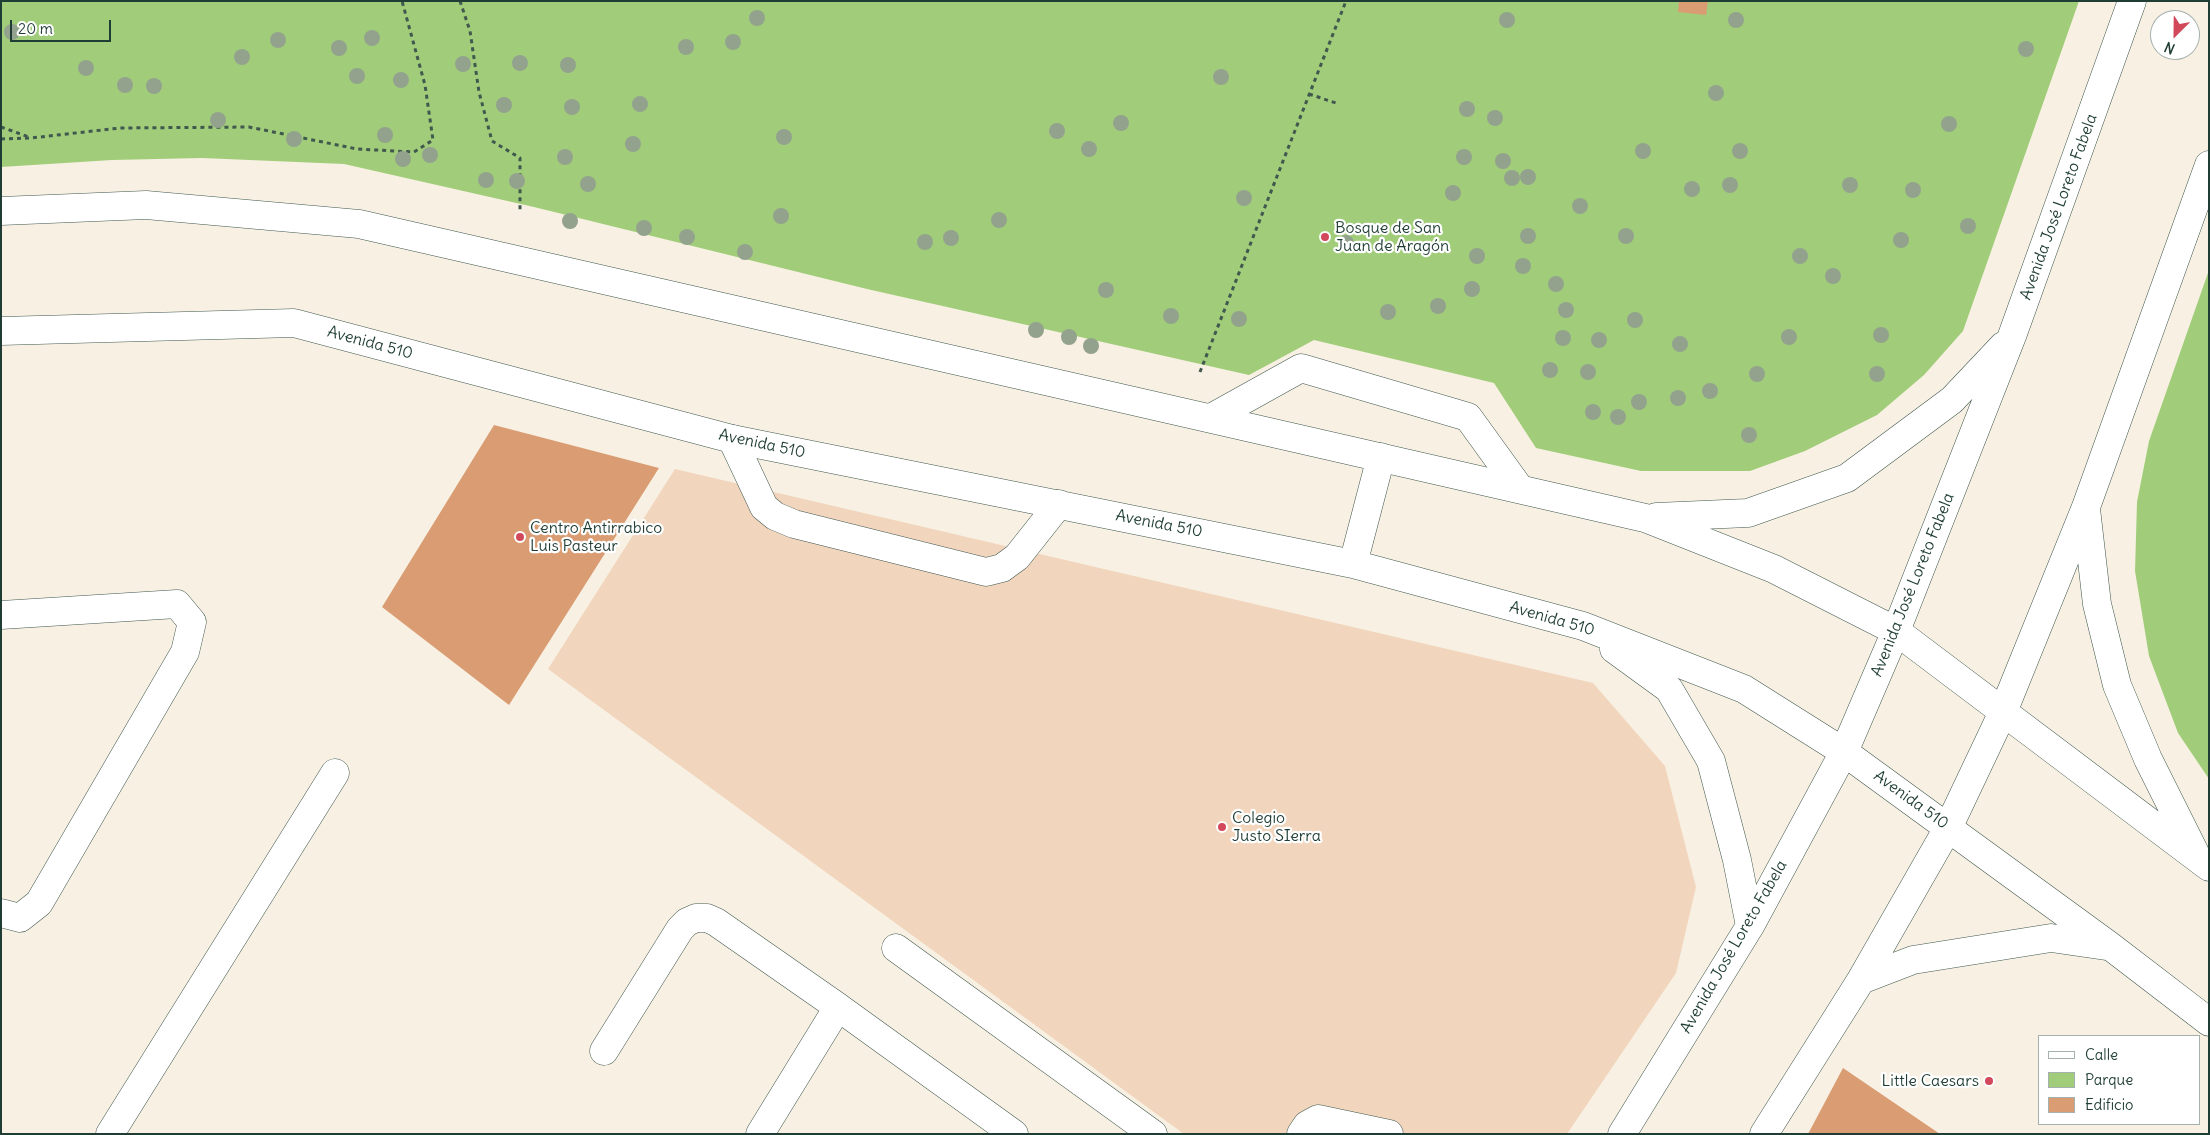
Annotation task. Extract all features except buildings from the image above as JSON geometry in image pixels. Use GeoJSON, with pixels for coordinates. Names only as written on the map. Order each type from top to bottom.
{"type":"FeatureCollection","features":[{"type":"Feature","properties":{"kind":"main road","name":"Avenida José Loreto Fabela"},"geometry":{"type":"LineString","coordinates":[[1623,1133],[1750,926],[1844,752],[1896,631],[2012,336],[2132,1]]}},
{"type":"Feature","properties":{"kind":"main road"},"geometry":{"type":"LineString","coordinates":[[1764,1134],[1861,980],[1948,828],[2003,712],[2086,507],[2209,165]]}},
{"type":"Feature","properties":{"kind":"main road"},"geometry":{"type":"LineString","coordinates":[[1,211],[146,205],[359,224],[1645,518],[1774,569],[1896,631],[2203,863]]}},
{"type":"Feature","properties":{"kind":"main road","name":"Avenida 510"},"geometry":{"type":"LineString","coordinates":[[1,331],[294,323],[732,439],[1353,564],[1583,626],[1744,689],[1844,752],[2110,946],[2209,1022]]}},
{"type":"Feature","properties":{"kind":"main road"},"geometry":{"type":"LineString","coordinates":[[1645,518],[1748,513],[1847,478],[1952,400],[2012,336]]}},
{"type":"Feature","properties":{"kind":"main road"},"geometry":{"type":"LineString","coordinates":[[1211,418],[1301,368],[1468,417],[1520,489]]}},
{"type":"Feature","properties":{"kind":"main road"},"geometry":{"type":"LineString","coordinates":[[732,439],[764,507],[775,516],[794,524],[986,572],[1002,568],[1016,557],[1059,504]]}},
{"type":"Feature","properties":{"kind":"main road"},"geometry":{"type":"LineString","coordinates":[[1353,564],[1381,457]]}},
{"type":"Feature","properties":{"kind":"main road"},"geometry":{"type":"LineString","coordinates":[[2086,507],[2097,604],[2117,685],[2148,759],[2203,863]]}},
{"type":"Feature","properties":{"kind":"main road"},"geometry":{"type":"LineString","coordinates":[[1,615],[177,604],[192,622],[185,652],[39,903],[10,916]]}},
{"type":"Feature","properties":{"kind":"main road"},"geometry":{"type":"LineString","coordinates":[[1583,626],[1669,689],[1711,761],[1737,860],[1750,926]]}},
{"type":"Feature","properties":{"kind":"main road"},"geometry":{"type":"LineString","coordinates":[[112,1133],[335,772]]}},
{"type":"Feature","properties":{"kind":"main road"},"geometry":{"type":"LineString","coordinates":[[604,1051],[680,929],[687,922],[696,918],[707,918],[716,922],[838,1007],[1014,1134]]}},
{"type":"Feature","properties":{"kind":"main road"},"geometry":{"type":"LineString","coordinates":[[1861,980],[1913,960],[2051,938],[2110,946]]}},
{"type":"Feature","properties":{"kind":"main road"},"geometry":{"type":"LineString","coordinates":[[896,948],[1153,1134]]}},
{"type":"Feature","properties":{"kind":"main road"},"geometry":{"type":"LineString","coordinates":[[760,1134],[838,1007]]}},
{"type":"Feature","properties":{"kind":"main road"},"geometry":{"type":"LineString","coordinates":[[1301,1134],[1306,1125],[1312,1120],[1318,1119],[1389,1134]]}},
{"type":"Feature","properties":{"kind":"path"},"geometry":{"type":"LineString","coordinates":[[1,139],[31,138],[120,128],[249,126],[357,149],[414,152],[433,140],[425,85],[402,1]]}},
{"type":"Feature","properties":{"kind":"path"},"geometry":{"type":"LineString","coordinates":[[460,1],[470,31],[479,92],[492,141],[520,158],[520,210]]}},
{"type":"Feature","properties":{"kind":"path"},"geometry":{"type":"LineString","coordinates":[[1200,372],[1346,1]]}},
{"type":"Feature","properties":{"kind":"path"},"geometry":{"type":"LineString","coordinates":[[1309,94],[1336,103]]}},
{"type":"Feature","properties":{"kind":"path"},"geometry":{"type":"LineString","coordinates":[[1,127],[31,138]]}},
{"type":"Feature","properties":{"kind":"shaded area","name":"Colegio Justo SIerra"},"geometry":{"type":"Polygon","coordinates":[[[675,469],[1593,683],[1665,766],[1696,887],[1676,973],[1567,1134],[1184,1134],[548,669],[675,469]]]}},
{"type":"Feature","properties":{"kind":"green space","name":"Bosque de San Juan de Aragón"},"geometry":{"type":"Polygon","coordinates":[[[1,1],[2079,1],[1963,331],[1924,375],[1877,415],[1805,451],[1750,471],[1641,471],[1536,448],[1494,383],[1314,340],[1249,375],[867,289],[534,207],[344,164],[202,158],[112,160],[1,167],[1,1]]]}},
{"type":"Feature","properties":{"kind":"green space"},"geometry":{"type":"Polygon","coordinates":[[[2209,270],[2209,779],[2178,733],[2149,656],[2135,571],[2137,502],[2149,441],[2209,270]]]}},
{"type":"Feature","properties":{"kind":"place","name":"Bosque de San Juan de Aragón"},"geometry":{"type":"Point","coordinates":[1325,237]}},
{"type":"Feature","properties":{"kind":"place","name":"Centro Antirrabico Luis Pasteur"},"geometry":{"type":"Point","coordinates":[520,537]}},
{"type":"Feature","properties":{"kind":"place","name":"Colegio Justo SIerra"},"geometry":{"type":"Point","coordinates":[1222,827]}},
{"type":"Feature","properties":{"kind":"place","name":"Little Caesars"},"geometry":{"type":"Point","coordinates":[1989,1081]}}]}
